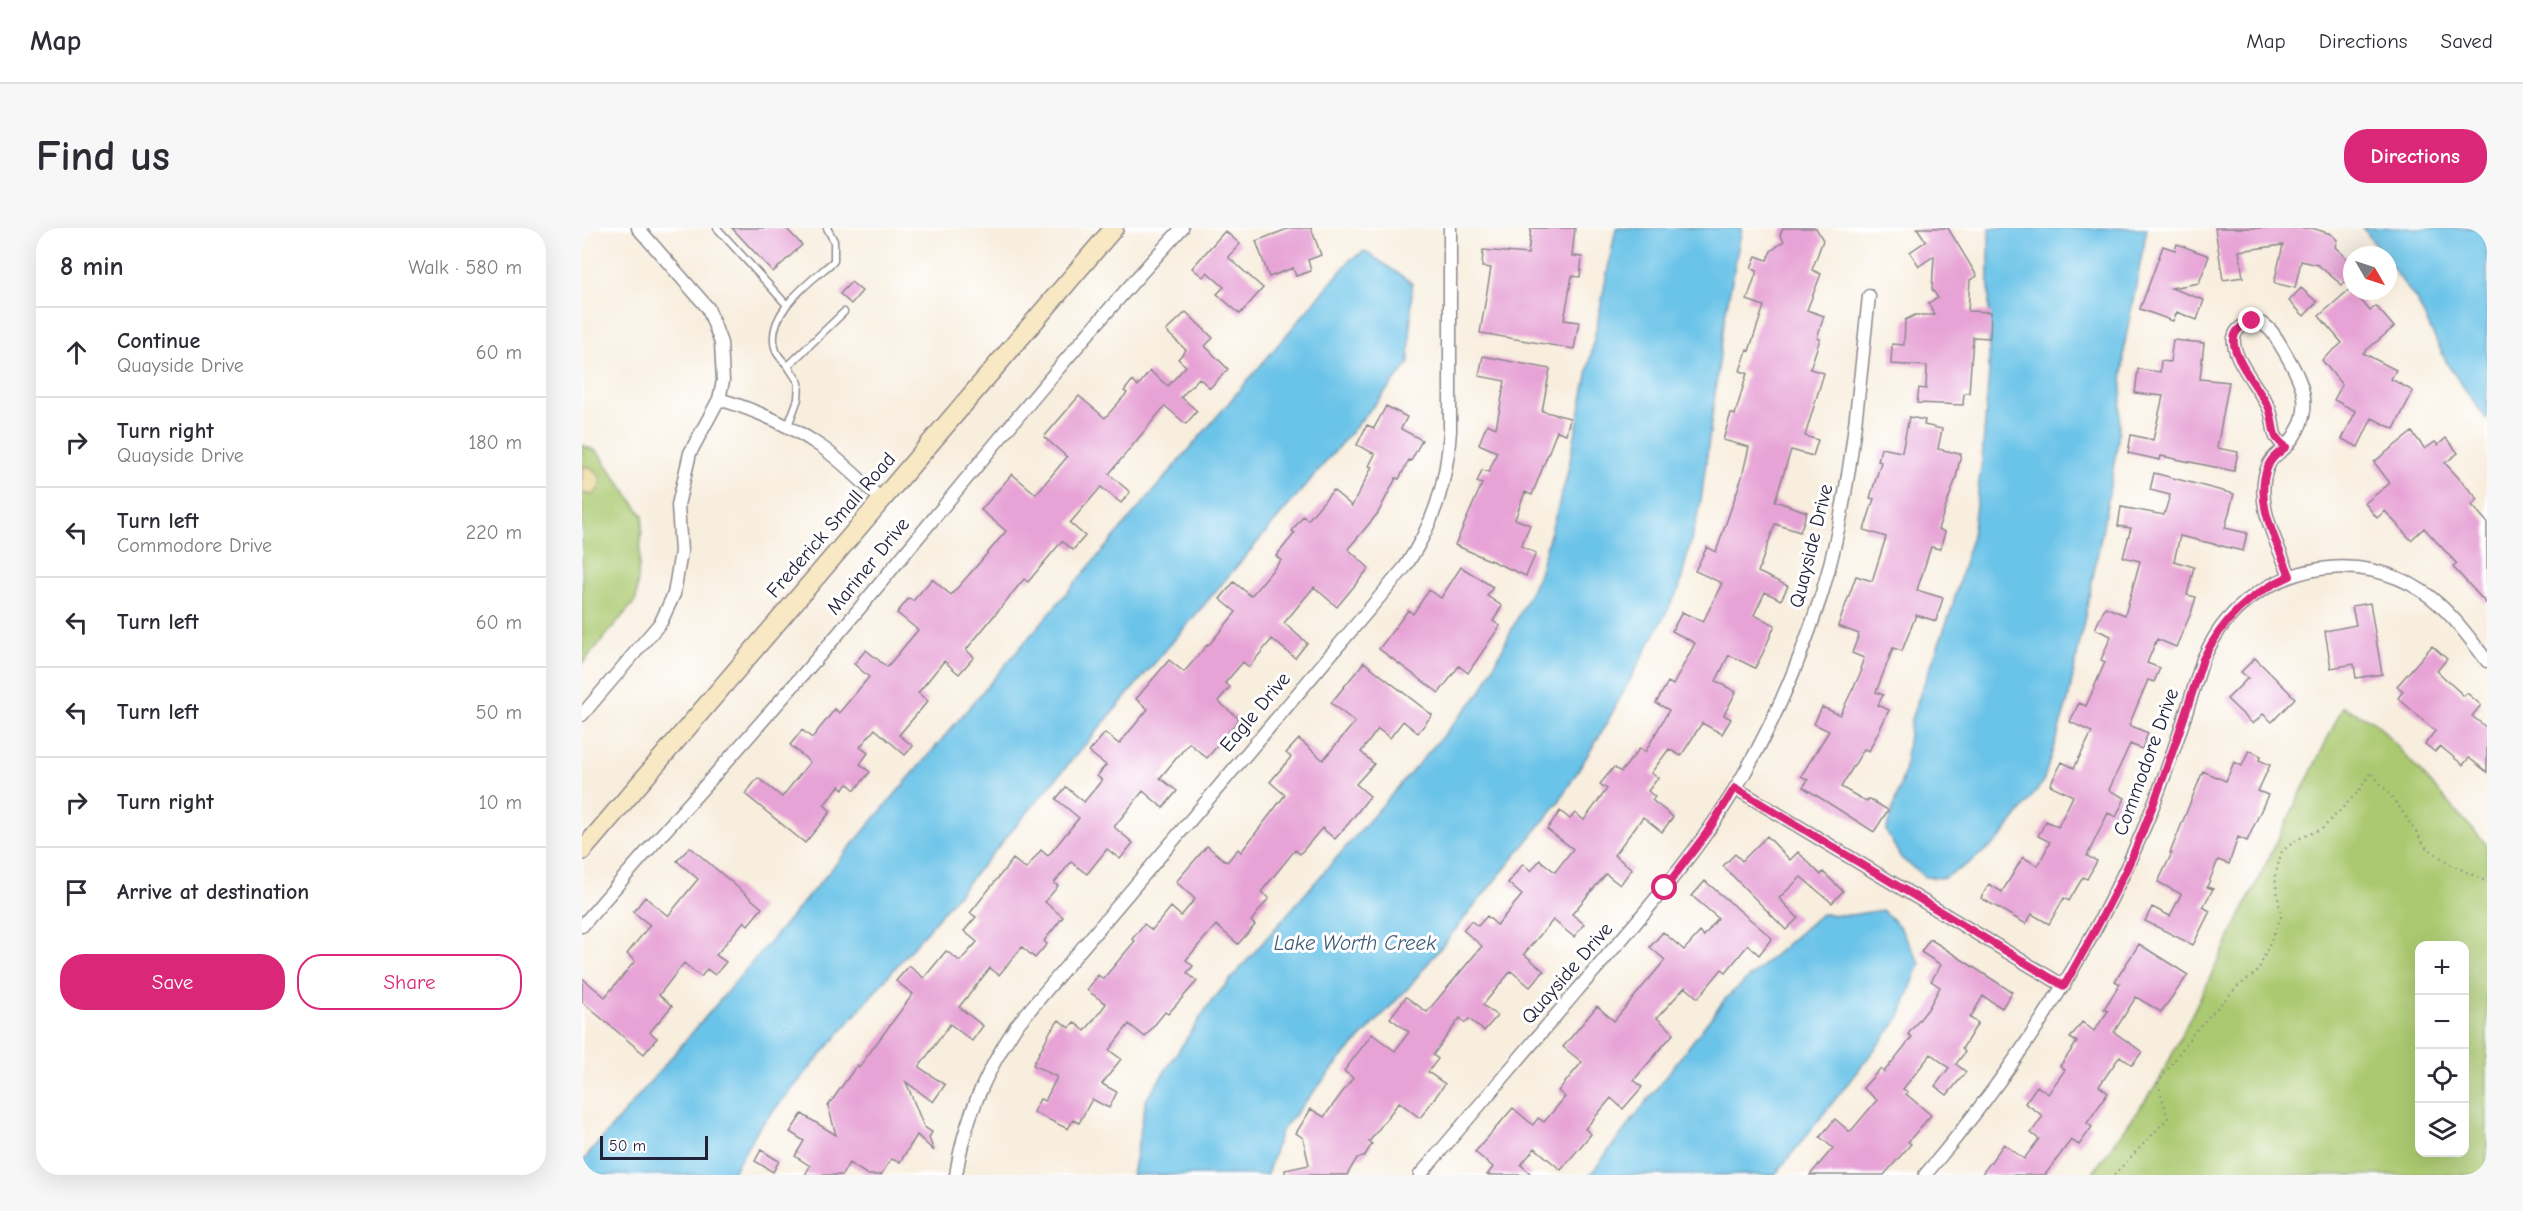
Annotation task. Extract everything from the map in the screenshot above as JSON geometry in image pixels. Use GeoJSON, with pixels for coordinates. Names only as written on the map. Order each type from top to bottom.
{"type":"FeatureCollection","features":[{"type":"Feature","properties":{"kind":"street"},"geometry":{"type":"LineString","coordinates":[[582,716],[661,622],[674,594],[681,552],[678,505],[690,453],[719,399],[724,362],[716,325],[696,292],[638,228]]}},
{"type":"Feature","properties":{"kind":"street","name":"Frederick Small Road"},"geometry":{"type":"LineString","coordinates":[[582,851],[1114,228]]}},
{"type":"Feature","properties":{"kind":"street","name":"Mariner Drive"},"geometry":{"type":"LineString","coordinates":[[582,926],[858,609],[1112,305],[1182,228]]}},
{"type":"Feature","properties":{"kind":"street","name":"Eagle Drive"},"geometry":{"type":"LineString","coordinates":[[956,1175],[971,1110],[992,1065],[1016,1026],[1405,567],[1427,531],[1435,513],[1448,463],[1450,228]]}},
{"type":"Feature","properties":{"kind":"street","name":"Quayside Drive"},"geometry":{"type":"LineString","coordinates":[[1420,1175],[1665,888],[1706,834],[1735,788],[1785,693],[1822,592],[1844,500],[1869,296]]}},
{"type":"Feature","properties":{"kind":"street"},"geometry":{"type":"LineString","coordinates":[[2286,447],[2276,437],[2268,406],[2236,352],[2233,343],[2236,332],[2242,324],[2252,321],[2263,322],[2271,329],[2303,387],[2305,398],[2298,430],[2286,447],[2270,462],[2263,492],[2267,514],[2290,576]]}},
{"type":"Feature","properties":{"kind":"street"},"geometry":{"type":"LineString","coordinates":[[719,399],[788,427],[824,448],[882,500]]}},
{"type":"Feature","properties":{"kind":"street","name":"Commodore Drive"},"geometry":{"type":"LineString","coordinates":[[1925,1175],[1991,1094],[2029,1041],[2064,986],[2131,859],[2156,799],[2203,659],[2213,639],[2242,604],[2269,585],[2315,569],[2337,567],[2382,572],[2403,580],[2440,605],[2487,662]]}},
{"type":"Feature","properties":{"kind":"street"},"geometry":{"type":"LineString","coordinates":[[1735,788],[2064,986]]}},
{"type":"Feature","properties":{"kind":"lane"},"geometry":{"type":"LineString","coordinates":[[717,228],[786,304]]}},
{"type":"Feature","properties":{"kind":"lane"},"geometry":{"type":"LineString","coordinates":[[788,427],[798,399],[799,382],[776,351],[775,328],[786,304],[834,261],[834,241],[827,228]]}},
{"type":"Feature","properties":{"kind":"lane"},"geometry":{"type":"LineString","coordinates":[[788,366],[844,312]]}},
{"type":"Feature","properties":{"kind":"path"},"geometry":{"type":"LineString","coordinates":[[2114,1175],[2168,1118],[2158,1083],[2194,1031],[2237,987],[2259,971],[2281,917],[2275,876],[2282,850],[2298,839],[2323,828],[2358,792],[2371,772],[2398,805],[2426,847],[2450,864],[2487,882]]}},
{"type":"Feature","properties":{"kind":"green space"},"geometry":{"type":"Polygon","coordinates":[[[582,445],[598,452],[643,516],[636,600],[582,664],[582,445]]]}},
{"type":"Feature","properties":{"kind":"green space"},"geometry":{"type":"Polygon","coordinates":[[[2343,707],[2375,722],[2487,845],[2487,1175],[2091,1175],[2158,1083],[2343,707]]]}},
{"type":"Feature","properties":{"kind":"sand"},"geometry":{"type":"Polygon","coordinates":[[[582,467],[590,467],[600,476],[600,487],[593,495],[582,493],[582,467]]]}},
{"type":"Feature","properties":{"kind":"water","name":"Lake Worth Creek"},"geometry":{"type":"Polygon","coordinates":[[[1616,228],[1742,228],[1725,316],[1701,501],[1679,589],[1600,735],[1558,803],[1408,988],[1341,1059],[1281,1131],[1267,1175],[1132,1175],[1146,1100],[1210,1003],[1481,692],[1538,576],[1567,476],[1616,228]]]}},
{"type":"Feature","properties":{"kind":"water"},"geometry":{"type":"Polygon","coordinates":[[[1989,228],[2147,228],[2125,342],[2118,441],[2103,527],[2068,700],[2043,782],[2000,839],[1968,864],[1944,878],[1925,877],[1901,858],[1886,831],[1904,773],[1911,719],[1951,611],[1972,535],[1982,460],[1989,372],[1989,228]]]}},
{"type":"Feature","properties":{"kind":"water"},"geometry":{"type":"Polygon","coordinates":[[[2363,228],[2487,228],[2487,420],[2448,365],[2417,301],[2397,274],[2397,246],[2376,246],[2363,228]]]}},
{"type":"Feature","properties":{"kind":"water"},"geometry":{"type":"Polygon","coordinates":[[[1365,251],[1412,283],[1409,364],[758,1129],[731,1175],[582,1175],[582,1162],[1351,259],[1365,251]]]}},
{"type":"Feature","properties":{"kind":"water"},"geometry":{"type":"Polygon","coordinates":[[[1882,910],[1899,926],[1920,963],[1899,1019],[1775,1175],[1590,1175],[1726,998],[1821,914],[1851,915],[1882,910]]]}},
{"type":"Feature","properties":{"kind":"building"},"geometry":{"type":"Polygon","coordinates":[[[732,228],[786,228],[802,245],[773,272],[732,228]]]}},
{"type":"Feature","properties":{"kind":"building"},"geometry":{"type":"Polygon","coordinates":[[[1290,228],[1311,228],[1321,255],[1308,260],[1311,271],[1296,276],[1293,268],[1269,277],[1256,241],[1290,228]]]}},
{"type":"Feature","properties":{"kind":"building"},"geometry":{"type":"Polygon","coordinates":[[[1531,228],[1575,228],[1572,256],[1582,257],[1580,277],[1572,276],[1564,320],[1579,322],[1574,349],[1480,333],[1491,268],[1482,267],[1483,250],[1528,254],[1531,228]]]}},
{"type":"Feature","properties":{"kind":"building"},"geometry":{"type":"Polygon","coordinates":[[[1783,228],[1816,228],[1823,240],[1812,270],[1821,274],[1807,310],[1824,316],[1817,338],[1820,339],[1810,369],[1824,373],[1805,436],[1818,440],[1813,456],[1791,450],[1775,501],[1807,512],[1800,532],[1775,524],[1758,572],[1788,586],[1781,600],[1765,592],[1754,615],[1775,625],[1755,668],[1729,655],[1716,681],[1736,692],[1724,715],[1731,719],[1722,734],[1702,723],[1681,756],[1669,749],[1651,773],[1658,778],[1648,791],[1655,797],[1652,800],[1673,817],[1662,832],[1643,817],[1614,855],[1632,869],[1620,885],[1606,874],[1572,914],[1584,924],[1574,937],[1553,920],[1524,954],[1544,971],[1530,987],[1511,971],[1483,1005],[1497,1016],[1484,1031],[1469,1019],[1465,1023],[1460,1018],[1433,1055],[1438,1059],[1428,1072],[1445,1084],[1420,1118],[1399,1102],[1369,1142],[1372,1144],[1364,1157],[1357,1158],[1347,1175],[1285,1175],[1285,1170],[1309,1165],[1303,1138],[1296,1133],[1311,1109],[1324,1117],[1353,1078],[1344,1071],[1372,1034],[1395,1051],[1409,1032],[1390,1018],[1406,997],[1427,1012],[1482,946],[1463,930],[1471,921],[1478,926],[1487,916],[1497,925],[1522,895],[1508,883],[1523,864],[1531,871],[1540,860],[1555,872],[1573,849],[1547,829],[1560,811],[1570,819],[1575,813],[1584,820],[1607,789],[1600,784],[1614,767],[1621,772],[1640,748],[1645,752],[1669,710],[1656,703],[1668,682],[1673,685],[1695,643],[1672,631],[1682,612],[1703,622],[1722,583],[1695,571],[1707,547],[1716,552],[1742,477],[1749,447],[1723,440],[1731,413],[1735,415],[1747,373],[1740,371],[1764,306],[1747,300],[1757,271],[1751,268],[1756,256],[1767,260],[1771,251],[1784,241],[1780,235],[1783,228]]]}},
{"type":"Feature","properties":{"kind":"building"},"geometry":{"type":"Polygon","coordinates":[[[1917,228],[1948,228],[1977,276],[1970,280],[1968,311],[1991,312],[1990,338],[1973,337],[1969,393],[1964,393],[1963,405],[1917,403],[1919,388],[1926,389],[1927,366],[1891,364],[1892,344],[1904,345],[1905,320],[1915,315],[1935,315],[1928,303],[1938,298],[1932,289],[1934,256],[1919,266],[1910,252],[1926,241],[1917,228]]]}},
{"type":"Feature","properties":{"kind":"building"},"geometry":{"type":"Polygon","coordinates":[[[2215,228],[2312,228],[2331,234],[2337,240],[2335,247],[2343,255],[2342,285],[2318,265],[2301,261],[2295,288],[2274,283],[2283,245],[2239,251],[2243,277],[2223,280],[2215,228]]]}},
{"type":"Feature","properties":{"kind":"building"},"geometry":{"type":"Polygon","coordinates":[[[1225,231],[1240,244],[1228,257],[1263,288],[1240,314],[1217,294],[1224,287],[1207,272],[1203,277],[1192,268],[1225,231]]]}},
{"type":"Feature","properties":{"kind":"building"},"geometry":{"type":"Polygon","coordinates":[[[2177,244],[2209,256],[2199,283],[2171,288],[2204,300],[2197,320],[2177,312],[2173,321],[2140,309],[2163,246],[2175,250],[2177,244]]]}},
{"type":"Feature","properties":{"kind":"building"},"geometry":{"type":"Polygon","coordinates":[[[851,282],[862,291],[851,304],[840,294],[851,282]]]}},
{"type":"Feature","properties":{"kind":"building"},"geometry":{"type":"Polygon","coordinates":[[[2301,288],[2317,302],[2304,316],[2289,301],[2301,288]]]}},
{"type":"Feature","properties":{"kind":"building"},"geometry":{"type":"Polygon","coordinates":[[[2343,295],[2343,300],[2361,300],[2370,311],[2376,306],[2394,327],[2363,353],[2396,370],[2391,379],[2413,391],[2394,429],[2372,418],[2358,447],[2342,439],[2356,411],[2334,400],[2342,385],[2322,360],[2342,343],[2319,316],[2343,295]]]}},
{"type":"Feature","properties":{"kind":"building"},"geometry":{"type":"Polygon","coordinates":[[[1186,312],[1213,338],[1205,346],[1228,369],[1210,388],[1199,378],[1181,397],[1197,411],[1186,424],[1165,406],[1109,474],[1130,492],[1121,503],[1101,487],[1070,523],[1085,536],[1073,550],[1062,541],[1028,582],[1024,579],[966,650],[974,657],[959,674],[944,661],[918,693],[928,701],[899,735],[913,746],[905,755],[875,729],[860,747],[868,753],[860,764],[870,772],[855,790],[848,784],[843,789],[839,786],[824,805],[831,811],[805,843],[745,794],[758,778],[782,797],[810,762],[790,745],[802,730],[812,738],[835,709],[839,713],[869,677],[854,664],[866,650],[887,667],[918,630],[897,613],[909,598],[913,601],[932,579],[951,595],[975,568],[1006,531],[981,510],[1012,474],[1036,494],[1067,457],[1044,437],[1079,396],[1105,418],[1127,393],[1124,391],[1132,381],[1138,386],[1150,371],[1168,386],[1186,366],[1178,359],[1186,350],[1166,331],[1186,312]]]}},
{"type":"Feature","properties":{"kind":"building"},"geometry":{"type":"Polygon","coordinates":[[[2173,340],[2204,343],[2200,379],[2229,382],[2217,448],[2238,452],[2234,471],[2161,456],[2160,460],[2128,453],[2131,435],[2153,440],[2163,396],[2135,393],[2138,369],[2160,372],[2161,361],[2170,362],[2173,340]]]}},
{"type":"Feature","properties":{"kind":"building"},"geometry":{"type":"Polygon","coordinates":[[[1483,356],[1550,369],[1542,411],[1570,418],[1566,434],[1557,431],[1532,495],[1525,492],[1515,519],[1530,525],[1521,546],[1536,553],[1526,576],[1455,545],[1482,484],[1477,482],[1482,470],[1489,472],[1497,452],[1479,444],[1487,424],[1496,428],[1505,381],[1479,376],[1483,356]]]}},
{"type":"Feature","properties":{"kind":"building"},"geometry":{"type":"Polygon","coordinates":[[[1386,406],[1407,417],[1401,429],[1422,440],[1399,479],[1396,478],[1378,513],[1348,549],[1369,568],[1337,607],[1314,587],[1284,623],[1307,643],[1295,658],[1272,639],[1249,667],[1243,662],[1225,683],[1230,687],[1218,701],[1239,719],[1219,744],[1207,758],[1189,743],[1160,778],[1177,791],[1163,808],[1143,791],[1114,827],[1133,843],[1120,859],[1107,849],[1087,874],[1071,862],[1054,883],[1058,886],[1045,902],[1063,917],[1044,941],[1047,944],[1035,958],[1022,947],[999,975],[990,968],[959,1007],[983,1026],[972,1041],[950,1024],[919,1067],[945,1085],[933,1102],[906,1082],[924,1127],[932,1132],[929,1138],[934,1151],[917,1135],[900,1162],[891,1159],[881,1175],[868,1175],[849,1163],[842,1175],[805,1175],[810,1166],[795,1156],[804,1141],[790,1132],[802,1114],[836,1135],[828,1106],[913,994],[896,981],[909,966],[924,978],[946,951],[960,961],[977,942],[964,931],[976,917],[970,913],[1013,859],[1026,869],[1041,850],[1048,856],[1079,818],[1056,799],[1066,787],[1084,802],[1102,780],[1097,776],[1106,765],[1089,752],[1105,733],[1119,744],[1148,709],[1136,699],[1169,660],[1184,672],[1208,646],[1236,612],[1220,599],[1234,582],[1251,596],[1281,560],[1276,556],[1295,533],[1292,531],[1303,516],[1308,520],[1333,490],[1352,506],[1372,467],[1369,466],[1375,454],[1357,445],[1367,425],[1374,428],[1386,406]]]}},
{"type":"Feature","properties":{"kind":"building"},"geometry":{"type":"Polygon","coordinates":[[[1909,417],[1925,420],[1924,425],[1942,429],[1938,449],[1961,454],[1956,478],[1938,529],[1945,532],[1940,549],[1931,547],[1917,590],[1943,598],[1936,621],[1916,615],[1902,651],[1893,648],[1876,692],[1883,695],[1878,705],[1889,710],[1869,751],[1864,749],[1841,787],[1867,802],[1869,799],[1888,810],[1874,832],[1803,787],[1808,780],[1801,776],[1829,731],[1814,724],[1822,707],[1840,715],[1862,670],[1860,669],[1864,658],[1852,653],[1859,634],[1838,626],[1856,576],[1872,581],[1886,537],[1864,530],[1874,499],[1870,498],[1881,462],[1878,461],[1881,448],[1902,452],[1909,417]]]}},
{"type":"Feature","properties":{"kind":"building"},"geometry":{"type":"Polygon","coordinates":[[[2412,432],[2425,449],[2435,442],[2438,445],[2446,438],[2458,453],[2445,463],[2478,499],[2472,505],[2487,522],[2487,604],[2453,567],[2457,564],[2424,528],[2411,540],[2385,511],[2377,518],[2365,503],[2390,483],[2374,462],[2412,432]]]}},
{"type":"Feature","properties":{"kind":"building"},"geometry":{"type":"Polygon","coordinates":[[[2154,473],[2234,494],[2225,528],[2247,533],[2243,551],[2180,536],[2174,561],[2194,567],[2187,595],[2196,597],[2176,647],[2157,639],[2147,663],[2160,668],[2154,682],[2148,680],[2129,725],[2148,733],[2142,749],[2130,744],[2109,790],[2125,798],[2116,817],[2108,813],[2087,856],[2097,861],[2087,879],[2083,877],[2069,901],[2064,898],[2049,924],[2032,914],[2026,924],[1981,898],[1989,884],[2002,892],[2023,857],[2038,866],[2050,842],[2038,836],[2046,821],[2058,827],[2073,796],[2050,785],[2062,762],[2074,768],[2092,732],[2070,722],[2079,703],[2086,706],[2105,662],[2101,660],[2111,636],[2095,629],[2105,607],[2125,615],[2140,561],[2123,557],[2131,528],[2118,526],[2121,507],[2164,515],[2170,495],[2150,490],[2154,473]]]}},
{"type":"Feature","properties":{"kind":"building"},"geometry":{"type":"Polygon","coordinates":[[[1461,567],[1493,587],[1487,596],[1502,606],[1493,621],[1500,626],[1468,673],[1459,666],[1439,693],[1379,649],[1408,610],[1413,614],[1429,590],[1441,598],[1461,567]]]}},
{"type":"Feature","properties":{"kind":"building"},"geometry":{"type":"Polygon","coordinates":[[[2370,603],[2382,674],[2356,678],[2354,664],[2331,668],[2325,631],[2356,625],[2352,606],[2370,603]]]}},
{"type":"Feature","properties":{"kind":"building"},"geometry":{"type":"Polygon","coordinates":[[[2432,646],[2447,659],[2437,671],[2464,696],[2467,693],[2481,705],[2472,716],[2487,728],[2487,772],[2469,758],[2463,765],[2440,746],[2435,752],[2425,744],[2435,731],[2398,698],[2403,691],[2397,686],[2432,646]]]}},
{"type":"Feature","properties":{"kind":"building"},"geometry":{"type":"Polygon","coordinates":[[[2255,658],[2295,698],[2272,722],[2263,714],[2253,724],[2227,699],[2248,678],[2241,672],[2255,658]]]}},
{"type":"Feature","properties":{"kind":"building"},"geometry":{"type":"Polygon","coordinates":[[[1364,662],[1432,715],[1418,733],[1403,721],[1390,738],[1378,729],[1361,752],[1374,764],[1356,784],[1370,796],[1349,823],[1335,839],[1322,828],[1300,854],[1295,850],[1261,892],[1269,898],[1251,921],[1255,925],[1238,944],[1216,925],[1186,960],[1193,966],[1187,973],[1197,981],[1168,1014],[1165,1012],[1145,1037],[1129,1024],[1109,1050],[1121,1059],[1102,1084],[1117,1092],[1109,1108],[1092,1099],[1079,1123],[1073,1120],[1068,1129],[1033,1112],[1040,1099],[1045,1101],[1057,1077],[1033,1065],[1051,1030],[1059,1020],[1069,1028],[1074,1022],[1085,1031],[1106,1004],[1087,990],[1098,975],[1103,979],[1135,941],[1132,939],[1144,924],[1152,930],[1171,907],[1181,916],[1195,899],[1176,882],[1207,846],[1227,862],[1238,849],[1241,852],[1285,795],[1270,782],[1291,757],[1286,753],[1299,739],[1323,760],[1355,722],[1331,703],[1364,662]]]}},
{"type":"Feature","properties":{"kind":"building"},"geometry":{"type":"Polygon","coordinates":[[[2249,750],[2261,756],[2259,760],[2270,765],[2258,791],[2268,795],[2247,841],[2238,837],[2229,864],[2218,860],[2207,887],[2213,889],[2203,907],[2210,911],[2193,945],[2145,921],[2152,907],[2170,916],[2181,894],[2158,882],[2172,853],[2170,853],[2203,771],[2226,781],[2234,762],[2242,766],[2249,750]]]}},
{"type":"Feature","properties":{"kind":"building"},"geometry":{"type":"Polygon","coordinates":[[[1767,836],[1790,860],[1798,852],[1821,875],[1823,872],[1843,891],[1832,903],[1801,877],[1779,898],[1798,918],[1786,930],[1723,866],[1735,854],[1742,861],[1767,836]]]}},
{"type":"Feature","properties":{"kind":"building"},"geometry":{"type":"Polygon","coordinates":[[[690,847],[762,908],[748,925],[744,921],[716,955],[726,962],[715,975],[707,969],[701,977],[684,963],[659,995],[672,1006],[650,1032],[657,1038],[644,1054],[582,1002],[582,978],[605,997],[635,961],[627,954],[650,925],[633,912],[645,897],[668,916],[698,879],[677,861],[690,847]]]}},
{"type":"Feature","properties":{"kind":"building"},"geometry":{"type":"Polygon","coordinates":[[[1705,881],[1772,938],[1759,955],[1748,945],[1726,972],[1722,969],[1698,998],[1685,987],[1657,1018],[1674,1033],[1634,1080],[1642,1087],[1623,1109],[1611,1098],[1585,1129],[1591,1134],[1561,1170],[1535,1148],[1521,1165],[1532,1175],[1487,1175],[1493,1167],[1475,1152],[1513,1108],[1533,1125],[1538,1118],[1544,1122],[1565,1097],[1558,1091],[1582,1062],[1563,1047],[1597,1006],[1614,1021],[1665,960],[1650,947],[1663,932],[1684,950],[1700,932],[1704,936],[1718,918],[1692,896],[1705,881]]]}},
{"type":"Feature","properties":{"kind":"building"},"geometry":{"type":"Polygon","coordinates":[[[1930,939],[2012,992],[2002,1008],[1983,996],[1970,1018],[1978,1023],[1962,1049],[1965,1052],[1956,1064],[1966,1072],[1947,1095],[1935,1086],[1949,1068],[1931,1054],[1903,1089],[1931,1115],[1908,1142],[1911,1144],[1884,1175],[1810,1175],[1833,1148],[1820,1137],[1835,1119],[1850,1132],[1877,1100],[1863,1088],[1880,1069],[1884,1072],[1912,1037],[1908,1034],[1928,1009],[1940,987],[1931,981],[1941,965],[1921,952],[1930,939]]]}},
{"type":"Feature","properties":{"kind":"building"},"geometry":{"type":"Polygon","coordinates":[[[2139,944],[2188,975],[2161,1012],[2136,997],[2114,1032],[2142,1052],[2132,1065],[2120,1056],[2099,1086],[2108,1093],[2087,1123],[2092,1127],[2079,1145],[2071,1140],[2045,1175],[1981,1175],[2004,1144],[2024,1159],[2039,1139],[2031,1133],[2043,1116],[2025,1103],[2037,1086],[2048,1094],[2065,1070],[2060,1066],[2077,1042],[2070,1038],[2082,1022],[2094,1031],[2108,1011],[2104,1009],[2120,984],[2115,981],[2139,944]]]}},
{"type":"Feature","properties":{"kind":"building"},"geometry":{"type":"Polygon","coordinates":[[[761,1150],[779,1161],[773,1172],[755,1161],[761,1150]]]}},
{"type":"Feature","properties":{"kind":"route"},"geometry":{"type":"LineString","coordinates":[[1665,888],[1706,834],[1735,788],[2064,986],[2131,859],[2156,799],[2203,659],[2213,639],[2242,604],[2269,585],[2290,576],[2267,514],[2263,492],[2270,462],[2286,447],[2276,437],[2268,406],[2233,343],[2236,332],[2242,324],[2252,321]]}}]}
